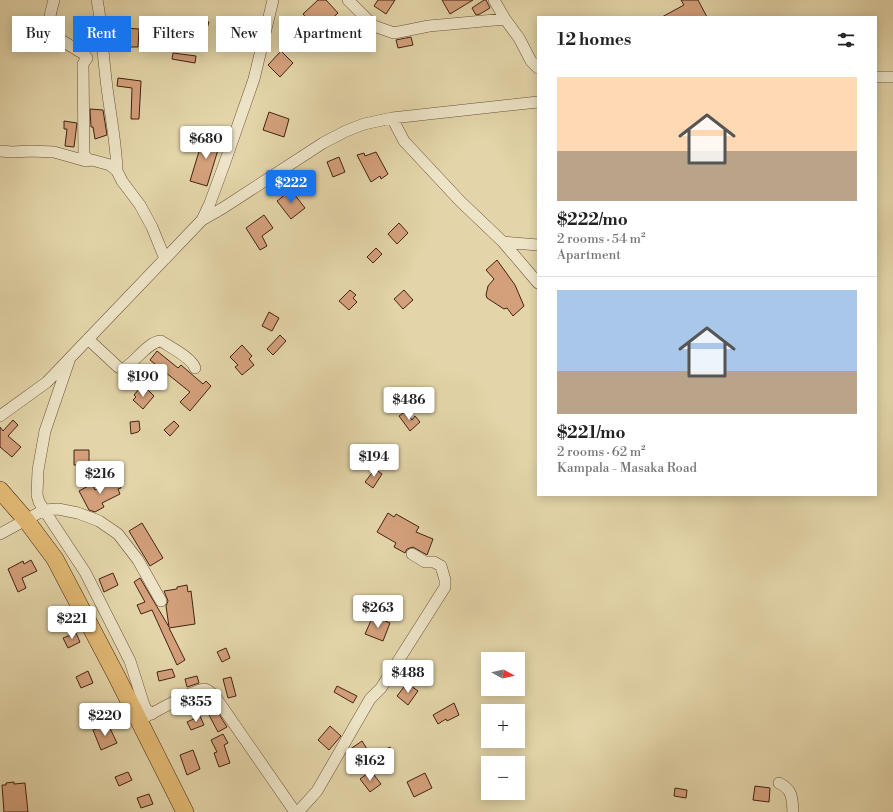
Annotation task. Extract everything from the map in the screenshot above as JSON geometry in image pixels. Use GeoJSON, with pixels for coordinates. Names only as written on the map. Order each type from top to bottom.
{"type":"FeatureCollection","features":[{"type":"Feature","properties":{"kind":"main road"},"geometry":{"type":"LineString","coordinates":[[0,490],[26,520],[55,559],[145,717],[185,812]]}},
{"type":"Feature","properties":{"kind":"street"},"geometry":{"type":"LineString","coordinates":[[54,0],[49,21],[49,29],[51,34],[84,54],[87,58],[83,64],[84,156],[86,161]]}},
{"type":"Feature","properties":{"kind":"street"},"geometry":{"type":"LineString","coordinates":[[97,0],[100,12],[117,171],[122,181],[140,205],[165,259]]}},
{"type":"Feature","properties":{"kind":"street"},"geometry":{"type":"LineString","coordinates":[[202,220],[210,203],[254,79],[273,0]]}},
{"type":"Feature","properties":{"kind":"street"},"geometry":{"type":"LineString","coordinates":[[348,0],[374,26],[394,34],[429,26],[505,19]]}},
{"type":"Feature","properties":{"kind":"street"},"geometry":{"type":"LineString","coordinates":[[494,0],[505,19],[520,38],[530,61],[537,67]]}},
{"type":"Feature","properties":{"kind":"street"},"geometry":{"type":"LineString","coordinates":[[877,77],[893,77]]}},
{"type":"Feature","properties":{"kind":"street"},"geometry":{"type":"LineString","coordinates":[[0,416],[47,382],[202,220],[329,140],[358,126],[392,118],[537,102]]}},
{"type":"Feature","properties":{"kind":"street"},"geometry":{"type":"LineString","coordinates":[[392,118],[404,141],[460,200],[503,242],[537,282]]}},
{"type":"Feature","properties":{"kind":"street"},"geometry":{"type":"LineString","coordinates":[[0,151],[54,152],[86,161],[92,160],[107,164],[117,171]]}},
{"type":"Feature","properties":{"kind":"street"},"geometry":{"type":"LineString","coordinates":[[503,242],[537,245]]}},
{"type":"Feature","properties":{"kind":"street"},"geometry":{"type":"LineString","coordinates":[[88,339],[118,367],[123,369],[157,341],[161,341],[189,360],[194,364],[195,368]]}},
{"type":"Feature","properties":{"kind":"street"},"geometry":{"type":"LineString","coordinates":[[70,358],[45,431],[38,470],[37,495],[39,502],[85,572],[130,661],[146,709],[145,717]]}},
{"type":"Feature","properties":{"kind":"street"},"geometry":{"type":"LineString","coordinates":[[0,534],[44,510],[58,509],[78,513],[99,521],[118,534],[138,560],[161,601]]}},
{"type":"Feature","properties":{"kind":"street"},"geometry":{"type":"LineString","coordinates":[[298,812],[317,791],[370,699],[381,688],[445,587],[445,580],[440,566],[434,562],[425,562],[412,554]]}},
{"type":"Feature","properties":{"kind":"street"},"geometry":{"type":"LineString","coordinates":[[145,717],[195,692],[205,689],[214,694],[295,812]]}},
{"type":"Feature","properties":{"kind":"street"},"geometry":{"type":"LineString","coordinates":[[779,783],[786,786],[791,795],[793,812]]}},
{"type":"Feature","properties":{"kind":"building"},"geometry":{"type":"Polygon","coordinates":[[[318,0],[326,0],[338,13],[335,16],[305,16],[303,14],[318,0]]]}},
{"type":"Feature","properties":{"kind":"building"},"geometry":{"type":"Polygon","coordinates":[[[378,0],[395,0],[386,14],[374,6],[378,0]]]}},
{"type":"Feature","properties":{"kind":"building"},"geometry":{"type":"Polygon","coordinates":[[[442,0],[473,0],[450,14],[442,0]]]}},
{"type":"Feature","properties":{"kind":"building"},"geometry":{"type":"Polygon","coordinates":[[[486,0],[490,8],[476,15],[472,8],[486,0]]]}},
{"type":"Feature","properties":{"kind":"building"},"geometry":{"type":"Polygon","coordinates":[[[681,0],[698,0],[706,16],[664,16],[684,5],[681,0]]]}},
{"type":"Feature","properties":{"kind":"building"},"geometry":{"type":"Polygon","coordinates":[[[131,28],[139,29],[138,47],[131,47],[131,28]]]}},
{"type":"Feature","properties":{"kind":"building"},"geometry":{"type":"Polygon","coordinates":[[[411,37],[413,45],[398,48],[396,40],[411,37]]]}},
{"type":"Feature","properties":{"kind":"building"},"geometry":{"type":"Polygon","coordinates":[[[280,52],[282,52],[293,63],[280,77],[268,65],[280,52]]]}},
{"type":"Feature","properties":{"kind":"building"},"geometry":{"type":"Polygon","coordinates":[[[173,53],[196,56],[195,63],[172,59],[173,53]]]}},
{"type":"Feature","properties":{"kind":"building"},"geometry":{"type":"Polygon","coordinates":[[[118,78],[141,81],[139,119],[131,119],[132,88],[117,86],[118,78]]]}},
{"type":"Feature","properties":{"kind":"building"},"geometry":{"type":"Polygon","coordinates":[[[90,109],[103,110],[107,135],[95,139],[93,127],[91,127],[90,109]]]}},
{"type":"Feature","properties":{"kind":"building"},"geometry":{"type":"Polygon","coordinates":[[[269,112],[289,119],[284,137],[263,130],[269,112]]]}},
{"type":"Feature","properties":{"kind":"building"},"geometry":{"type":"Polygon","coordinates":[[[64,121],[77,123],[74,147],[65,146],[67,129],[64,129],[64,121]]]}},
{"type":"Feature","properties":{"kind":"building"},"geometry":{"type":"Polygon","coordinates":[[[204,135],[221,140],[207,186],[190,181],[204,135]]]}},
{"type":"Feature","properties":{"kind":"building"},"geometry":{"type":"Polygon","coordinates":[[[376,152],[388,174],[381,179],[380,176],[371,182],[357,155],[364,153],[365,156],[376,152]]]}},
{"type":"Feature","properties":{"kind":"building"},"geometry":{"type":"Polygon","coordinates":[[[339,157],[345,172],[333,177],[327,162],[339,157]]]}},
{"type":"Feature","properties":{"kind":"building"},"geometry":{"type":"Polygon","coordinates":[[[291,190],[305,208],[291,219],[277,201],[291,190]]]}},
{"type":"Feature","properties":{"kind":"building"},"geometry":{"type":"Polygon","coordinates":[[[264,215],[273,228],[262,236],[267,246],[260,250],[246,228],[264,215]]]}},
{"type":"Feature","properties":{"kind":"building"},"geometry":{"type":"Polygon","coordinates":[[[399,223],[408,233],[397,244],[388,234],[399,223]]]}},
{"type":"Feature","properties":{"kind":"building"},"geometry":{"type":"Polygon","coordinates":[[[376,248],[382,254],[373,263],[367,257],[376,248]]]}},
{"type":"Feature","properties":{"kind":"building"},"geometry":{"type":"Polygon","coordinates":[[[497,260],[515,285],[524,306],[513,316],[507,308],[504,309],[487,298],[486,295],[488,286],[494,279],[486,270],[497,260]]]}},
{"type":"Feature","properties":{"kind":"building"},"geometry":{"type":"Polygon","coordinates":[[[350,290],[356,295],[353,298],[357,302],[349,310],[339,301],[350,290]]]}},
{"type":"Feature","properties":{"kind":"building"},"geometry":{"type":"Polygon","coordinates":[[[404,290],[413,300],[403,309],[394,299],[404,290]]]}},
{"type":"Feature","properties":{"kind":"building"},"geometry":{"type":"Polygon","coordinates":[[[269,312],[279,318],[272,331],[262,326],[269,312]]]}},
{"type":"Feature","properties":{"kind":"building"},"geometry":{"type":"Polygon","coordinates":[[[280,335],[286,341],[273,355],[267,349],[280,335]]]}},
{"type":"Feature","properties":{"kind":"building"},"geometry":{"type":"Polygon","coordinates":[[[242,345],[252,356],[249,359],[254,365],[242,375],[235,367],[238,365],[230,357],[242,345]]]}},
{"type":"Feature","properties":{"kind":"building"},"geometry":{"type":"Polygon","coordinates":[[[157,351],[178,368],[181,365],[203,384],[206,381],[211,386],[190,411],[180,402],[190,392],[150,360],[157,351]]]}},
{"type":"Feature","properties":{"kind":"building"},"geometry":{"type":"Polygon","coordinates":[[[145,387],[154,396],[143,409],[133,400],[136,397],[134,395],[139,389],[142,391],[145,387]]]}},
{"type":"Feature","properties":{"kind":"building"},"geometry":{"type":"Polygon","coordinates":[[[406,411],[412,420],[415,416],[420,422],[410,431],[399,416],[406,411]]]}},
{"type":"Feature","properties":{"kind":"building"},"geometry":{"type":"Polygon","coordinates":[[[13,420],[18,425],[8,436],[21,447],[12,457],[0,447],[0,427],[3,431],[13,420]]]}},
{"type":"Feature","properties":{"kind":"building"},"geometry":{"type":"Polygon","coordinates":[[[139,421],[140,430],[131,434],[130,422],[139,421]]]}},
{"type":"Feature","properties":{"kind":"building"},"geometry":{"type":"Polygon","coordinates":[[[174,421],[179,426],[170,436],[164,430],[174,421]]]}},
{"type":"Feature","properties":{"kind":"building"},"geometry":{"type":"Polygon","coordinates":[[[74,450],[89,450],[89,465],[74,465],[74,450]]]}},
{"type":"Feature","properties":{"kind":"building"},"geometry":{"type":"Polygon","coordinates":[[[375,469],[382,474],[373,488],[365,482],[375,469]]]}},
{"type":"Feature","properties":{"kind":"building"},"geometry":{"type":"Polygon","coordinates":[[[117,479],[121,488],[118,489],[120,494],[102,503],[104,507],[95,512],[89,510],[79,491],[92,484],[95,490],[117,479]]]}},
{"type":"Feature","properties":{"kind":"building"},"geometry":{"type":"Polygon","coordinates":[[[388,513],[394,517],[396,514],[419,527],[416,532],[433,539],[427,555],[413,547],[407,549],[405,553],[394,547],[396,543],[377,532],[388,513]]]}},
{"type":"Feature","properties":{"kind":"building"},"geometry":{"type":"Polygon","coordinates":[[[142,523],[163,558],[150,566],[129,531],[142,523]]]}},
{"type":"Feature","properties":{"kind":"building"},"geometry":{"type":"Polygon","coordinates":[[[31,560],[37,571],[22,578],[26,588],[18,592],[8,569],[23,561],[24,564],[31,560]]]}},
{"type":"Feature","properties":{"kind":"building"},"geometry":{"type":"Polygon","coordinates":[[[113,573],[118,585],[104,592],[99,579],[113,573]]]}},
{"type":"Feature","properties":{"kind":"building"},"geometry":{"type":"Polygon","coordinates":[[[140,578],[169,627],[166,606],[168,601],[164,591],[177,589],[177,587],[187,585],[188,592],[191,591],[195,624],[169,628],[185,660],[177,665],[152,610],[141,614],[137,605],[145,602],[134,582],[140,578]]]}},
{"type":"Feature","properties":{"kind":"building"},"geometry":{"type":"Polygon","coordinates":[[[373,616],[390,623],[383,641],[365,634],[373,616]]]}},
{"type":"Feature","properties":{"kind":"building"},"geometry":{"type":"Polygon","coordinates":[[[76,633],[80,642],[68,648],[63,638],[76,633]]]}},
{"type":"Feature","properties":{"kind":"building"},"geometry":{"type":"Polygon","coordinates":[[[226,648],[230,658],[222,662],[217,652],[226,648]]]}},
{"type":"Feature","properties":{"kind":"building"},"geometry":{"type":"Polygon","coordinates":[[[172,669],[175,677],[159,681],[157,672],[172,669]]]}},
{"type":"Feature","properties":{"kind":"building"},"geometry":{"type":"Polygon","coordinates":[[[88,671],[93,683],[81,688],[76,677],[88,671]]]}},
{"type":"Feature","properties":{"kind":"building"},"geometry":{"type":"Polygon","coordinates":[[[197,676],[199,683],[187,687],[185,679],[197,676]]]}},
{"type":"Feature","properties":{"kind":"building"},"geometry":{"type":"Polygon","coordinates":[[[231,677],[236,696],[228,698],[223,679],[231,677]]]}},
{"type":"Feature","properties":{"kind":"building"},"geometry":{"type":"Polygon","coordinates":[[[407,683],[418,691],[408,705],[397,696],[407,683]]]}},
{"type":"Feature","properties":{"kind":"building"},"geometry":{"type":"Polygon","coordinates":[[[337,686],[357,696],[353,703],[334,692],[337,686]]]}},
{"type":"Feature","properties":{"kind":"building"},"geometry":{"type":"Polygon","coordinates":[[[454,703],[459,715],[447,721],[446,719],[438,724],[433,715],[454,703]]]}},
{"type":"Feature","properties":{"kind":"building"},"geometry":{"type":"Polygon","coordinates":[[[217,711],[227,727],[218,732],[209,715],[217,711]]]}},
{"type":"Feature","properties":{"kind":"building"},"geometry":{"type":"Polygon","coordinates":[[[200,716],[204,725],[191,730],[187,722],[200,716]]]}},
{"type":"Feature","properties":{"kind":"building"},"geometry":{"type":"Polygon","coordinates":[[[108,724],[117,743],[101,750],[93,730],[108,724]]]}},
{"type":"Feature","properties":{"kind":"building"},"geometry":{"type":"Polygon","coordinates":[[[330,726],[341,736],[329,750],[318,740],[330,726]]]}},
{"type":"Feature","properties":{"kind":"building"},"geometry":{"type":"Polygon","coordinates":[[[223,734],[228,743],[224,745],[230,763],[219,767],[214,753],[217,752],[211,740],[223,734]]]}},
{"type":"Feature","properties":{"kind":"building"},"geometry":{"type":"Polygon","coordinates":[[[362,741],[372,757],[390,747],[393,754],[376,764],[377,767],[369,770],[362,755],[355,760],[349,750],[362,741]]]}},
{"type":"Feature","properties":{"kind":"building"},"geometry":{"type":"Polygon","coordinates":[[[193,750],[200,769],[187,775],[180,755],[193,750]]]}},
{"type":"Feature","properties":{"kind":"building"},"geometry":{"type":"Polygon","coordinates":[[[371,771],[381,784],[370,792],[360,779],[371,771]]]}},
{"type":"Feature","properties":{"kind":"building"},"geometry":{"type":"Polygon","coordinates":[[[128,772],[132,780],[119,786],[115,777],[128,772]]]}},
{"type":"Feature","properties":{"kind":"building"},"geometry":{"type":"Polygon","coordinates":[[[425,773],[432,788],[414,797],[407,782],[425,773]]]}},
{"type":"Feature","properties":{"kind":"building"},"geometry":{"type":"Polygon","coordinates":[[[14,782],[14,784],[25,783],[28,812],[4,812],[2,785],[14,782]]]}},
{"type":"Feature","properties":{"kind":"building"},"geometry":{"type":"Polygon","coordinates":[[[755,786],[770,788],[769,802],[753,800],[755,786]]]}},
{"type":"Feature","properties":{"kind":"building"},"geometry":{"type":"Polygon","coordinates":[[[675,788],[687,790],[686,798],[674,796],[675,788]]]}},
{"type":"Feature","properties":{"kind":"building"},"geometry":{"type":"Polygon","coordinates":[[[149,794],[153,804],[141,808],[137,798],[149,794]]]}}]}
